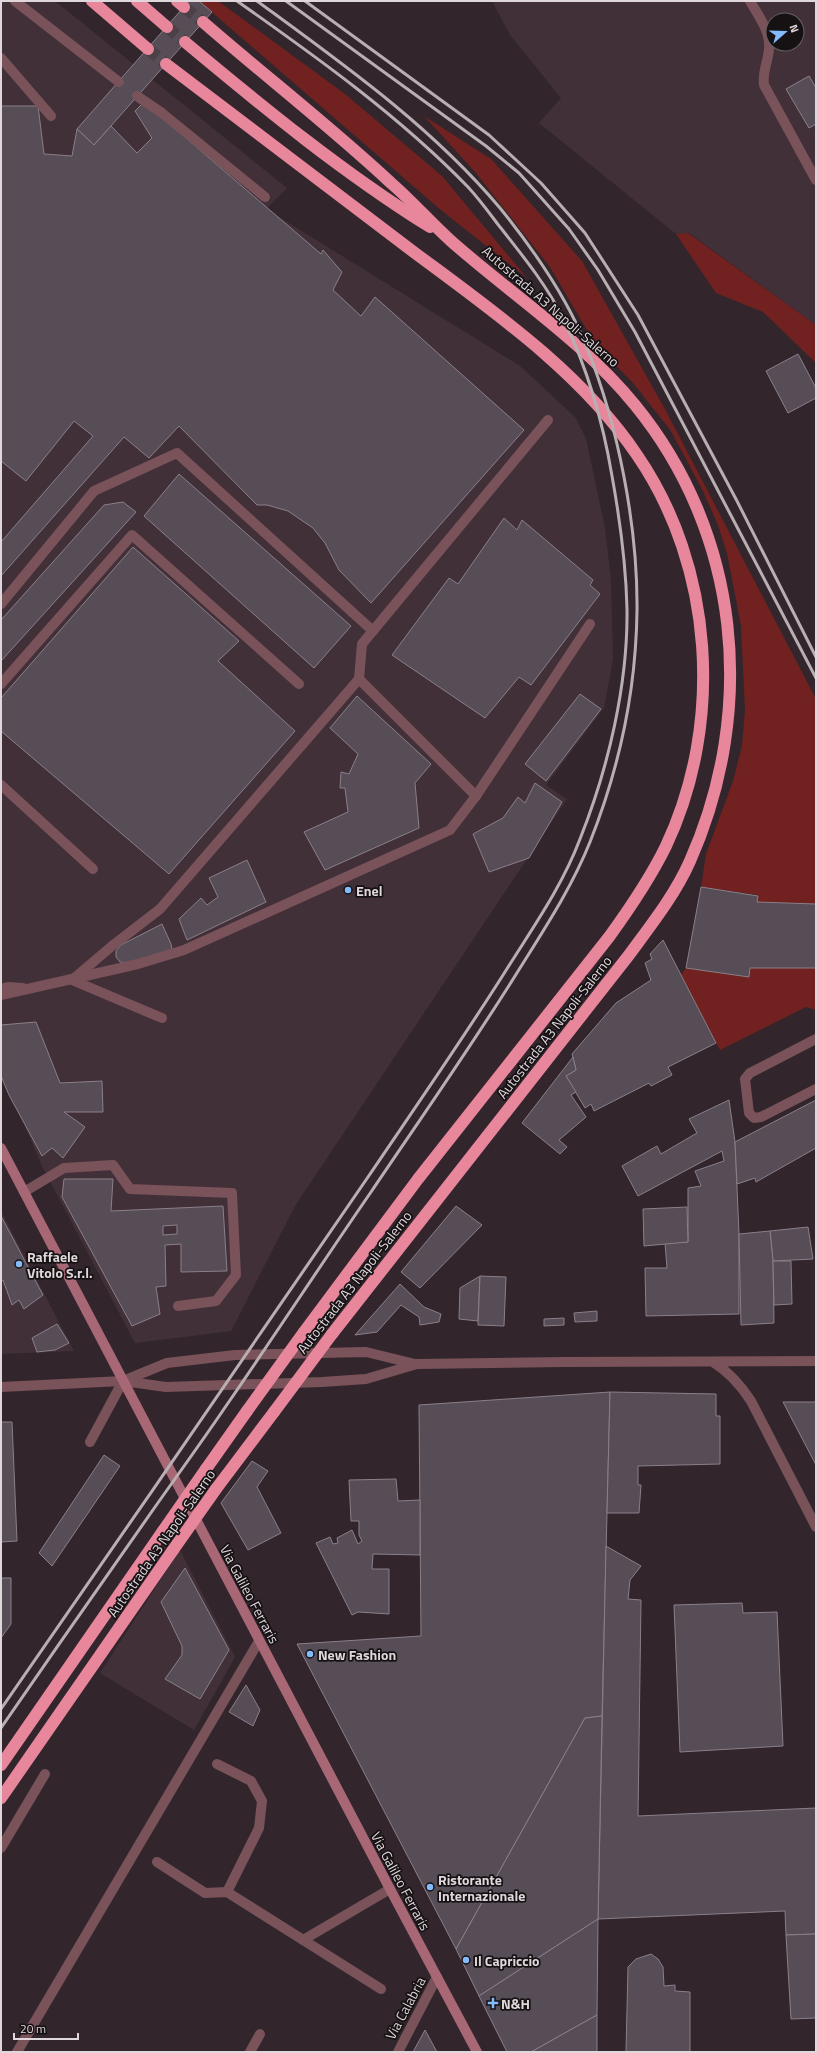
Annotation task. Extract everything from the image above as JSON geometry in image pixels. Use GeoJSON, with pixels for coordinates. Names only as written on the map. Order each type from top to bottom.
{"type":"FeatureCollection","features":[{"type":"Feature","properties":{"kind":"highway"},"geometry":{"type":"LineString","coordinates":[[92,1],[148,49]]}},
{"type":"Feature","properties":{"kind":"highway"},"geometry":{"type":"LineString","coordinates":[[137,1],[167,27]]}},
{"type":"Feature","properties":{"kind":"highway"},"geometry":{"type":"LineString","coordinates":[[203,22],[391,182],[449,239]]}},
{"type":"Feature","properties":{"kind":"highway"},"geometry":{"type":"LineString","coordinates":[[185,42],[285,126],[381,196],[449,239]]}},
{"type":"Feature","properties":{"kind":"highway","name":"Autostrada A3 Napoli-Salerno"},"geometry":{"type":"LineString","coordinates":[[1,1765],[206,1469],[304,1332],[418,1179],[636,900],[664,850],[680,812],[697,748],[702,710],[702,649],[693,582],[674,524],[655,484],[638,455],[624,436],[568,373],[430,264],[166,64]]}},
{"type":"Feature","properties":{"kind":"highway","name":"Autostrada A3 Napoli-Salerno"},"geometry":{"type":"LineString","coordinates":[[1,1798],[173,1550],[332,1334],[656,920],[689,864],[710,810],[725,745],[730,709],[730,644],[720,579],[712,545],[697,507],[668,450],[634,404],[601,366],[449,239]]}},
{"type":"Feature","properties":{"kind":"main road","name":"Via Galileo Ferraris"},"geometry":{"type":"LineString","coordinates":[[1,1148],[122,1381],[477,2052]]}},
{"type":"Feature","properties":{"kind":"street"},"geometry":{"type":"LineString","coordinates":[[15,1],[119,82]]}},
{"type":"Feature","properties":{"kind":"street"},"geometry":{"type":"LineString","coordinates":[[750,1],[770,39],[763,76],[764,86],[816,180]]}},
{"type":"Feature","properties":{"kind":"street"},"geometry":{"type":"LineString","coordinates":[[1,58],[51,116]]}},
{"type":"Feature","properties":{"kind":"street"},"geometry":{"type":"LineString","coordinates":[[137,96],[162,113],[265,197]]}},
{"type":"Feature","properties":{"kind":"street"},"geometry":{"type":"LineString","coordinates":[[72,980],[112,946],[160,909],[359,679],[362,644],[548,420]]}},
{"type":"Feature","properties":{"kind":"street"},"geometry":{"type":"LineString","coordinates":[[1,604],[94,491],[177,454],[374,631]]}},
{"type":"Feature","properties":{"kind":"street"},"geometry":{"type":"LineString","coordinates":[[1,684],[132,535],[299,684]]}},
{"type":"Feature","properties":{"kind":"street"},"geometry":{"type":"LineString","coordinates":[[1,995],[34,989],[138,964],[184,950],[450,830],[476,796],[590,624]]}},
{"type":"Feature","properties":{"kind":"street"},"geometry":{"type":"LineString","coordinates":[[359,679],[476,796]]}},
{"type":"Feature","properties":{"kind":"street"},"geometry":{"type":"LineString","coordinates":[[1,785],[93,869]]}},
{"type":"Feature","properties":{"kind":"street"},"geometry":{"type":"LineString","coordinates":[[72,980],[162,1018]]}},
{"type":"Feature","properties":{"kind":"street"},"geometry":{"type":"LineString","coordinates":[[1,989],[8,987],[34,989]]}},
{"type":"Feature","properties":{"kind":"street"},"geometry":{"type":"LineString","coordinates":[[816,1039],[750,1073],[745,1079],[749,1113],[754,1118],[761,1117],[816,1089]]}},
{"type":"Feature","properties":{"kind":"street"},"geometry":{"type":"LineString","coordinates":[[24,1192],[64,1168],[113,1165],[130,1189],[232,1193],[236,1275],[216,1301],[178,1306]]}},
{"type":"Feature","properties":{"kind":"street"},"geometry":{"type":"LineString","coordinates":[[90,1442],[122,1381],[167,1363],[230,1356],[366,1352],[417,1364],[816,1361]]}},
{"type":"Feature","properties":{"kind":"street"},"geometry":{"type":"LineString","coordinates":[[712,1361],[727,1371],[740,1385],[751,1401],[816,1527]]}},
{"type":"Feature","properties":{"kind":"street"},"geometry":{"type":"LineString","coordinates":[[1,1387],[122,1381],[166,1388],[322,1382],[366,1379],[417,1364]]}},
{"type":"Feature","properties":{"kind":"street"},"geometry":{"type":"LineString","coordinates":[[17,2052],[259,1641]]}},
{"type":"Feature","properties":{"kind":"street"},"geometry":{"type":"LineString","coordinates":[[217,1764],[251,1781],[262,1801],[259,1828],[227,1892]]}},
{"type":"Feature","properties":{"kind":"street"},"geometry":{"type":"LineString","coordinates":[[1,1848],[45,1774]]}},
{"type":"Feature","properties":{"kind":"street"},"geometry":{"type":"LineString","coordinates":[[157,1862],[205,1893],[227,1892],[381,1989]]}},
{"type":"Feature","properties":{"kind":"street"},"geometry":{"type":"LineString","coordinates":[[303,1940],[390,1889]]}},
{"type":"Feature","properties":{"kind":"street","name":"Via Calabria"},"geometry":{"type":"LineString","coordinates":[[398,2052],[437,1977]]}},
{"type":"Feature","properties":{"kind":"street"},"geometry":{"type":"LineString","coordinates":[[250,2052],[260,2034]]}},
{"type":"Feature","properties":{"kind":"shaded area"},"geometry":{"type":"Polygon","coordinates":[[[1,1],[55,1],[287,188],[266,209],[520,366],[575,417],[586,439],[605,528],[611,581],[613,659],[604,708],[546,785],[567,799],[295,1206],[231,1331],[135,1343],[42,1166],[1,1070],[1,1]]]}},
{"type":"Feature","properties":{"kind":"shaded area"},"geometry":{"type":"Polygon","coordinates":[[[199,1],[218,1],[345,94],[442,176],[527,278],[442,211],[199,1]]]}},
{"type":"Feature","properties":{"kind":"shaded area"},"geometry":{"type":"Polygon","coordinates":[[[492,1],[816,1],[816,325],[689,233],[676,234],[539,123],[561,98],[510,35],[492,1]]]}},
{"type":"Feature","properties":{"kind":"shaded area"},"geometry":{"type":"Polygon","coordinates":[[[424,116],[491,159],[582,261],[666,411],[816,699],[816,904],[757,902],[758,895],[701,887],[706,854],[733,781],[742,746],[745,710],[741,626],[727,553],[718,525],[703,491],[671,431],[633,383],[595,344],[550,267],[476,173],[424,116]]]}},
{"type":"Feature","properties":{"kind":"shaded area"},"geometry":{"type":"Polygon","coordinates":[[[688,233],[816,325],[816,363],[763,312],[716,293],[676,234],[688,233]]]}},
{"type":"Feature","properties":{"kind":"shaded area"},"geometry":{"type":"Polygon","coordinates":[[[686,968],[749,977],[750,968],[816,968],[816,1010],[806,1007],[720,1050],[681,975],[686,968]]]}},
{"type":"Feature","properties":{"kind":"shaded area"},"geometry":{"type":"Polygon","coordinates":[[[1,1211],[74,1351],[1,1354],[1,1211]]]}},
{"type":"Feature","properties":{"kind":"shaded area"},"geometry":{"type":"Polygon","coordinates":[[[180,1550],[235,1657],[194,1730],[100,1673],[180,1550]]]}},
{"type":"Feature","properties":{"kind":"building"},"geometry":{"type":"Polygon","coordinates":[[[189,1],[199,1],[212,12],[94,145],[77,129],[189,1]]]}},
{"type":"Feature","properties":{"kind":"building"},"geometry":{"type":"Polygon","coordinates":[[[809,76],[816,88],[816,124],[809,128],[786,89],[809,76]]]}},
{"type":"Feature","properties":{"kind":"building"},"geometry":{"type":"Polygon","coordinates":[[[144,102],[321,254],[323,250],[342,272],[333,290],[361,316],[375,297],[524,430],[371,603],[339,570],[325,543],[313,528],[288,511],[267,505],[257,505],[179,426],[149,458],[124,437],[1,576],[1,542],[93,436],[74,421],[26,481],[1,461],[1,106],[38,106],[44,154],[72,156],[77,129],[94,145],[111,126],[137,153],[152,138],[135,111],[144,102]]]}},
{"type":"Feature","properties":{"kind":"building"},"geometry":{"type":"Polygon","coordinates":[[[798,354],[816,388],[816,398],[788,413],[766,371],[798,354]]]}},
{"type":"Feature","properties":{"kind":"building"},"geometry":{"type":"Polygon","coordinates":[[[179,474],[351,626],[314,668],[144,516],[179,474]]]}},
{"type":"Feature","properties":{"kind":"building"},"geometry":{"type":"Polygon","coordinates":[[[123,502],[136,512],[1,661],[1,620],[104,505],[123,502]]]}},
{"type":"Feature","properties":{"kind":"building"},"geometry":{"type":"Polygon","coordinates":[[[504,518],[517,530],[522,520],[593,580],[590,585],[600,594],[531,685],[519,677],[485,718],[392,655],[449,578],[458,584],[504,518]]]}},
{"type":"Feature","properties":{"kind":"building"},"geometry":{"type":"Polygon","coordinates":[[[133,547],[239,641],[218,661],[295,731],[169,874],[1,731],[1,698],[133,547]]]}},
{"type":"Feature","properties":{"kind":"building"},"geometry":{"type":"Polygon","coordinates":[[[580,694],[601,709],[546,781],[525,764],[580,694]]]}},
{"type":"Feature","properties":{"kind":"building"},"geometry":{"type":"Polygon","coordinates":[[[357,696],[431,764],[415,783],[419,828],[325,870],[304,832],[348,812],[345,788],[340,788],[341,772],[349,774],[358,754],[330,728],[357,696]]]}},
{"type":"Feature","properties":{"kind":"building"},"geometry":{"type":"Polygon","coordinates":[[[535,783],[562,802],[529,858],[489,872],[473,834],[503,818],[518,797],[525,803],[535,783]]]}},
{"type":"Feature","properties":{"kind":"building"},"geometry":{"type":"Polygon","coordinates":[[[247,860],[266,902],[187,940],[179,919],[201,898],[207,905],[218,897],[209,878],[247,860]]]}},
{"type":"Feature","properties":{"kind":"building"},"geometry":{"type":"Polygon","coordinates":[[[701,887],[758,896],[757,902],[816,904],[816,968],[750,968],[749,977],[686,968],[701,887]]]}},
{"type":"Feature","properties":{"kind":"building"},"geometry":{"type":"Polygon","coordinates":[[[162,924],[171,944],[172,950],[127,963],[120,962],[116,957],[116,951],[121,945],[162,924]]]}},
{"type":"Feature","properties":{"kind":"building"},"geometry":{"type":"Polygon","coordinates":[[[663,940],[716,1043],[668,1067],[672,1075],[651,1086],[649,1083],[594,1111],[591,1104],[585,1108],[566,1076],[576,1070],[572,1054],[616,1003],[651,980],[645,963],[652,959],[650,954],[663,940]]]}},
{"type":"Feature","properties":{"kind":"building"},"geometry":{"type":"Polygon","coordinates":[[[36,1022],[60,1083],[102,1081],[103,1112],[64,1112],[85,1127],[63,1158],[52,1148],[42,1156],[9,1095],[1,1076],[1,1025],[36,1022]]]}},
{"type":"Feature","properties":{"kind":"building"},"geometry":{"type":"Polygon","coordinates":[[[573,1057],[576,1070],[566,1076],[576,1092],[571,1095],[586,1117],[559,1140],[567,1147],[560,1154],[522,1123],[573,1057]]]}},
{"type":"Feature","properties":{"kind":"building"},"geometry":{"type":"Polygon","coordinates":[[[729,1100],[735,1142],[739,1234],[739,1314],[646,1316],[645,1268],[667,1268],[665,1243],[688,1242],[688,1188],[701,1186],[695,1171],[724,1161],[722,1151],[638,1196],[622,1166],[657,1146],[661,1154],[697,1133],[689,1119],[729,1100]]]}},
{"type":"Feature","properties":{"kind":"building"},"geometry":{"type":"Polygon","coordinates":[[[816,1100],[816,1148],[756,1182],[755,1178],[737,1184],[735,1142],[816,1100]]]}},
{"type":"Feature","properties":{"kind":"building"},"geometry":{"type":"Polygon","coordinates":[[[64,1179],[113,1179],[111,1211],[223,1206],[227,1271],[181,1272],[181,1244],[165,1245],[166,1286],[156,1287],[160,1314],[132,1326],[62,1197],[64,1179]],[[177,1225],[163,1226],[163,1235],[177,1234],[177,1225]]]}},
{"type":"Feature","properties":{"kind":"building"},"geometry":{"type":"Polygon","coordinates":[[[456,1206],[482,1225],[420,1288],[401,1272],[456,1206]]]}},
{"type":"Feature","properties":{"kind":"building"},"geometry":{"type":"Polygon","coordinates":[[[687,1207],[688,1242],[644,1246],[643,1209],[687,1207]]]}},
{"type":"Feature","properties":{"kind":"building"},"geometry":{"type":"Polygon","coordinates":[[[1,1216],[43,1295],[24,1309],[19,1300],[12,1305],[3,1280],[1,1281],[1,1216]]]}},
{"type":"Feature","properties":{"kind":"building"},"geometry":{"type":"Polygon","coordinates":[[[808,1227],[813,1259],[773,1261],[770,1231],[808,1227]]]}},
{"type":"Feature","properties":{"kind":"building"},"geometry":{"type":"Polygon","coordinates":[[[770,1231],[773,1261],[774,1323],[741,1325],[739,1234],[770,1231]]]}},
{"type":"Feature","properties":{"kind":"building"},"geometry":{"type":"Polygon","coordinates":[[[773,1261],[791,1261],[792,1304],[774,1305],[773,1261]]]}},
{"type":"Feature","properties":{"kind":"building"},"geometry":{"type":"Polygon","coordinates":[[[480,1276],[478,1321],[459,1319],[460,1288],[480,1276]]]}},
{"type":"Feature","properties":{"kind":"building"},"geometry":{"type":"Polygon","coordinates":[[[480,1276],[506,1277],[504,1326],[478,1325],[480,1276]]]}},
{"type":"Feature","properties":{"kind":"building"},"geometry":{"type":"Polygon","coordinates":[[[400,1284],[424,1307],[441,1314],[439,1322],[420,1325],[419,1317],[401,1305],[377,1332],[355,1335],[400,1284]]]}},
{"type":"Feature","properties":{"kind":"building"},"geometry":{"type":"Polygon","coordinates":[[[597,1311],[597,1321],[575,1322],[574,1313],[597,1311]]]}},
{"type":"Feature","properties":{"kind":"building"},"geometry":{"type":"Polygon","coordinates":[[[564,1318],[564,1325],[544,1326],[544,1319],[564,1318]]]}},
{"type":"Feature","properties":{"kind":"building"},"geometry":{"type":"Polygon","coordinates":[[[57,1324],[69,1343],[55,1350],[37,1352],[32,1338],[57,1324]]]}},
{"type":"Feature","properties":{"kind":"building"},"geometry":{"type":"Polygon","coordinates":[[[610,1392],[602,1716],[585,1718],[456,1949],[297,1644],[421,1636],[419,1405],[610,1392]]]}},
{"type":"Feature","properties":{"kind":"building"},"geometry":{"type":"Polygon","coordinates":[[[610,1392],[716,1394],[716,1416],[720,1416],[720,1464],[638,1466],[638,1485],[641,1485],[639,1513],[607,1513],[610,1392]]]}},
{"type":"Feature","properties":{"kind":"building"},"geometry":{"type":"Polygon","coordinates":[[[783,1402],[816,1402],[816,1465],[783,1402]]]}},
{"type":"Feature","properties":{"kind":"building"},"geometry":{"type":"Polygon","coordinates":[[[1,1422],[12,1422],[17,1541],[1,1542],[1,1422]]]}},
{"type":"Feature","properties":{"kind":"building"},"geometry":{"type":"Polygon","coordinates":[[[104,1455],[120,1466],[52,1566],[39,1553],[104,1455]]]}},
{"type":"Feature","properties":{"kind":"building"},"geometry":{"type":"Polygon","coordinates":[[[252,1461],[268,1471],[257,1487],[281,1533],[248,1550],[221,1503],[252,1461]]]}},
{"type":"Feature","properties":{"kind":"building"},"geometry":{"type":"Polygon","coordinates":[[[396,1479],[398,1501],[420,1500],[420,1555],[373,1554],[372,1569],[389,1569],[389,1614],[358,1612],[352,1615],[316,1543],[330,1537],[333,1544],[338,1543],[337,1538],[352,1530],[358,1544],[362,1541],[359,1535],[359,1521],[351,1521],[349,1480],[396,1479]]]}},
{"type":"Feature","properties":{"kind":"building"},"geometry":{"type":"Polygon","coordinates":[[[606,1546],[641,1566],[630,1580],[628,1599],[641,1600],[638,1816],[816,1808],[816,1934],[786,1935],[785,1911],[598,1919],[606,1546]]]}},
{"type":"Feature","properties":{"kind":"building"},"geometry":{"type":"Polygon","coordinates":[[[185,1568],[229,1650],[200,1699],[165,1679],[182,1655],[182,1646],[161,1602],[185,1568]]]}},
{"type":"Feature","properties":{"kind":"building"},"geometry":{"type":"Polygon","coordinates":[[[1,1578],[11,1578],[11,1624],[1,1638],[1,1578]]]}},
{"type":"Feature","properties":{"kind":"building"},"geometry":{"type":"Polygon","coordinates":[[[742,1603],[743,1613],[777,1612],[783,1746],[680,1752],[674,1605],[742,1603]]]}},
{"type":"Feature","properties":{"kind":"building"},"geometry":{"type":"Polygon","coordinates":[[[246,1685],[260,1710],[253,1726],[229,1712],[246,1685]]]}},
{"type":"Feature","properties":{"kind":"building"},"geometry":{"type":"Polygon","coordinates":[[[602,1716],[598,1919],[479,1996],[456,1949],[585,1718],[602,1716]]]}},
{"type":"Feature","properties":{"kind":"building"},"geometry":{"type":"Polygon","coordinates":[[[598,1919],[597,2015],[531,2052],[507,2052],[479,1996],[598,1919]]]}},
{"type":"Feature","properties":{"kind":"building"},"geometry":{"type":"Polygon","coordinates":[[[816,1934],[816,2018],[791,2019],[786,1935],[816,1934]]]}},
{"type":"Feature","properties":{"kind":"building"},"geometry":{"type":"Polygon","coordinates":[[[651,1954],[658,1959],[663,1967],[664,1986],[675,1985],[675,1991],[690,1992],[690,2052],[626,2052],[628,1967],[636,1959],[651,1954]]]}},
{"type":"Feature","properties":{"kind":"building"},"geometry":{"type":"Polygon","coordinates":[[[597,2015],[597,2052],[531,2052],[597,2015]]]}},
{"type":"Feature","properties":{"kind":"building"},"geometry":{"type":"Polygon","coordinates":[[[425,2030],[437,2052],[413,2052],[425,2030]]]}},
{"type":"Feature","properties":{"kind":"tunnel"},"geometry":{"type":"LineString","coordinates":[[184,7],[203,22]]}},
{"type":"Feature","properties":{"kind":"tunnel"},"geometry":{"type":"LineString","coordinates":[[167,27],[185,42]]}},
{"type":"Feature","properties":{"kind":"tunnel"},"geometry":{"type":"LineString","coordinates":[[148,49],[166,64]]}},
{"type":"Feature","properties":{"kind":"railway"},"geometry":{"type":"LineString","coordinates":[[1,1709],[368,1177],[476,1018],[539,918],[566,872],[590,812],[607,756],[620,697],[624,667],[627,609],[624,559],[618,509],[604,436],[594,396],[573,339],[558,308],[535,272],[481,202],[442,161],[357,89],[298,44],[237,1]]}},
{"type":"Feature","properties":{"kind":"railway"},"geometry":{"type":"LineString","coordinates":[[1,1728],[209,1431],[465,1053],[567,891],[583,859],[600,814],[617,757],[629,699],[636,640],[637,611],[634,545],[630,511],[617,443],[598,378],[579,329],[560,292],[513,224],[473,178],[445,150],[385,97],[322,48],[257,1]]}},
{"type":"Feature","properties":{"kind":"railway"},"geometry":{"type":"LineString","coordinates":[[286,1],[486,146],[519,173],[569,229],[598,270],[635,332],[816,678]]}},
{"type":"Feature","properties":{"kind":"railway"},"geometry":{"type":"LineString","coordinates":[[305,1],[489,135],[541,183],[585,233],[638,315],[737,501],[816,657]]}},
{"type":"Feature","properties":{"kind":"place","name":"Enel"},"geometry":{"type":"Point","coordinates":[348,890]}},
{"type":"Feature","properties":{"kind":"place","name":"Raffaele Vitolo S.r.l."},"geometry":{"type":"Point","coordinates":[19,1264]}},
{"type":"Feature","properties":{"kind":"place","name":"New Fashion"},"geometry":{"type":"Point","coordinates":[310,1654]}},
{"type":"Feature","properties":{"kind":"place","name":"Ristorante Internazionale"},"geometry":{"type":"Point","coordinates":[430,1887]}},
{"type":"Feature","properties":{"kind":"place","name":"Il Capriccio"},"geometry":{"type":"Point","coordinates":[466,1960]}},
{"type":"Feature","properties":{"kind":"place","name":"N&H"},"geometry":{"type":"Point","coordinates":[493,2003]}}]}
